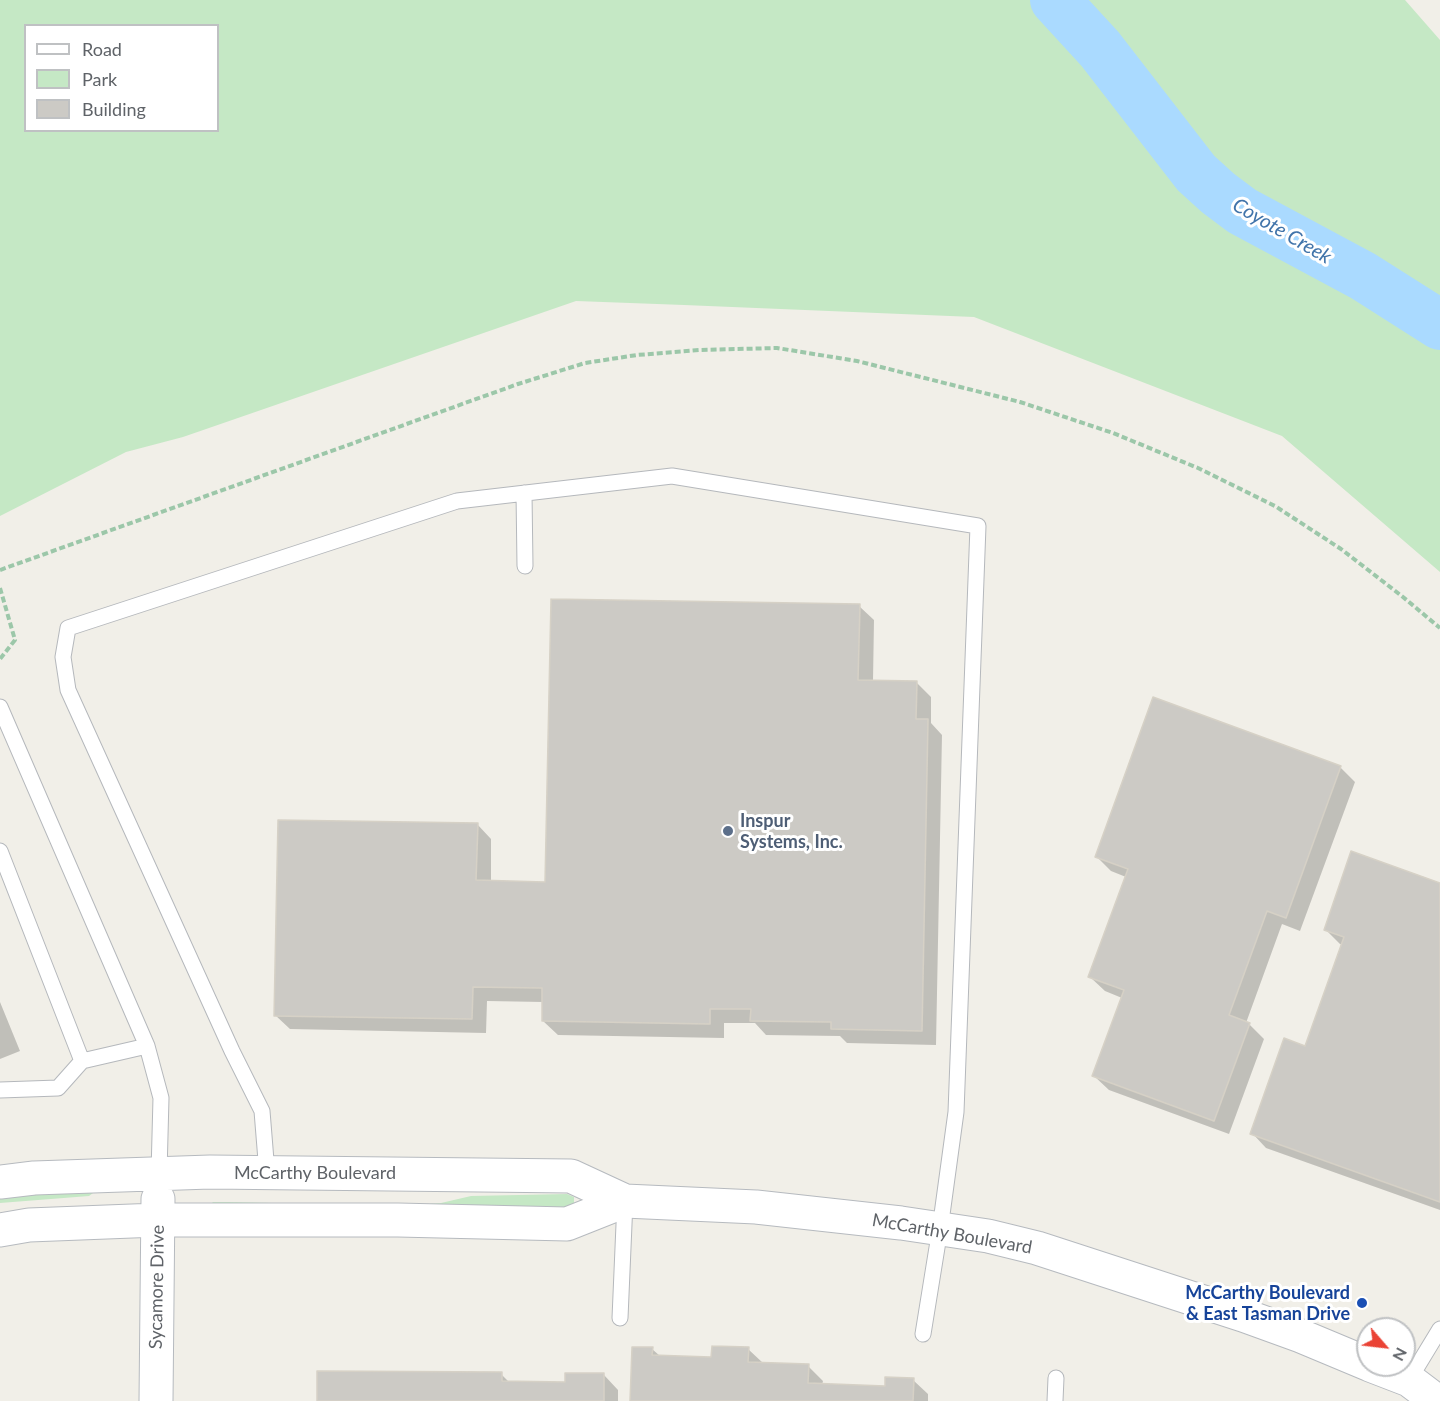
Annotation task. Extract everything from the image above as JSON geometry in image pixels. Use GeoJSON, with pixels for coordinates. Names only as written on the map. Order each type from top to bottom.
{"type":"FeatureCollection","features":[{"type":"Feature","properties":{"kind":"main road","name":"McCarthy Boulevard"},"geometry":{"type":"LineString","coordinates":[[0,1182],[34,1178],[159,1173],[571,1176],[624,1201],[756,1207],[901,1223],[988,1236],[1037,1248],[1243,1315],[1356,1360]]}},
{"type":"Feature","properties":{"kind":"main road","name":"Sycamore Drive"},"geometry":{"type":"LineString","coordinates":[[156,1401],[159,1173]]}},
{"type":"Feature","properties":{"kind":"main road","name":"McCarthy Boulevard"},"geometry":{"type":"LineString","coordinates":[[0,1230],[29,1225],[158,1220],[398,1220],[567,1224],[624,1201]]}},
{"type":"Feature","properties":{"kind":"main road","name":"McCarthy Boulevard"},"geometry":{"type":"LineString","coordinates":[[1409,1377],[1425,1382],[1437,1401]]}},
{"type":"Feature","properties":{"kind":"lane"},"geometry":{"type":"LineString","coordinates":[[267,1173],[262,1111],[232,1051],[68,690],[63,657],[68,628],[457,501],[672,476],[978,526],[956,1112],[923,1334]]}},
{"type":"Feature","properties":{"kind":"lane"},"geometry":{"type":"LineString","coordinates":[[524,493],[525,566]]}},
{"type":"Feature","properties":{"kind":"lane"},"geometry":{"type":"LineString","coordinates":[[0,707],[147,1046],[161,1098],[159,1173]]}},
{"type":"Feature","properties":{"kind":"lane"},"geometry":{"type":"LineString","coordinates":[[0,851],[82,1061]]}},
{"type":"Feature","properties":{"kind":"lane"},"geometry":{"type":"LineString","coordinates":[[0,1090],[58,1088],[82,1061],[147,1046]]}},
{"type":"Feature","properties":{"kind":"lane"},"geometry":{"type":"LineString","coordinates":[[620,1317],[624,1201]]}},
{"type":"Feature","properties":{"kind":"lane"},"geometry":{"type":"LineString","coordinates":[[1425,1382],[1440,1329]]}},
{"type":"Feature","properties":{"kind":"lane"},"geometry":{"type":"LineString","coordinates":[[1055,1401],[1056,1378]]}},
{"type":"Feature","properties":{"kind":"path"},"geometry":{"type":"LineString","coordinates":[[0,570],[518,384],[585,363],[637,355],[700,350],[777,348],[857,361],[1020,402],[1113,433],[1198,468],[1275,506],[1341,549],[1440,628]]}},
{"type":"Feature","properties":{"kind":"path"},"geometry":{"type":"LineString","coordinates":[[0,588],[15,640],[0,659]]}},
{"type":"Feature","properties":{"kind":"green space"},"geometry":{"type":"Polygon","coordinates":[[[0,0],[1405,0],[1440,40],[1440,572],[1282,436],[974,317],[576,301],[183,437],[126,452],[0,516],[0,0]]]}},
{"type":"Feature","properties":{"kind":"green space"},"geometry":{"type":"Polygon","coordinates":[[[91,1188],[93,1193],[89,1196],[0,1203],[0,1198],[91,1188]]]}},
{"type":"Feature","properties":{"kind":"green space"},"geometry":{"type":"Polygon","coordinates":[[[567,1194],[574,1197],[574,1212],[211,1204],[229,1202],[404,1206],[441,1203],[471,1196],[567,1194]]]}},
{"type":"Feature","properties":{"kind":"building"},"geometry":{"type":"Polygon","coordinates":[[[551,599],[860,604],[858,680],[917,681],[916,719],[928,719],[922,1031],[831,1029],[831,1022],[750,1021],[751,1009],[710,1009],[710,1024],[542,1021],[542,988],[473,987],[472,1019],[274,1016],[278,820],[478,823],[476,880],[545,882],[551,599]]]}},
{"type":"Feature","properties":{"kind":"building"},"geometry":{"type":"Polygon","coordinates":[[[1153,697],[1341,766],[1286,918],[1267,911],[1229,1015],[1250,1023],[1214,1121],[1092,1076],[1124,990],[1088,977],[1128,869],[1095,857],[1153,697]]]}},
{"type":"Feature","properties":{"kind":"building"},"geometry":{"type":"Polygon","coordinates":[[[1351,851],[1440,883],[1440,1202],[1250,1134],[1284,1038],[1305,1046],[1344,937],[1324,930],[1351,851]]]}},
{"type":"Feature","properties":{"kind":"building"},"geometry":{"type":"Polygon","coordinates":[[[712,1346],[749,1347],[748,1362],[809,1364],[808,1383],[885,1386],[885,1377],[914,1378],[913,1401],[630,1401],[632,1347],[653,1347],[652,1355],[711,1357],[712,1346]]]}},
{"type":"Feature","properties":{"kind":"building"},"geometry":{"type":"Polygon","coordinates":[[[317,1371],[502,1372],[502,1381],[565,1382],[565,1373],[604,1373],[604,1401],[317,1401],[317,1371]]]}},
{"type":"Feature","properties":{"kind":"waterway","name":"Coyote Creek"},"geometry":{"type":"LineString","coordinates":[[1055,0],[1100,49],[1196,173],[1218,193],[1242,211],[1363,276],[1440,325]]}},
{"type":"Feature","properties":{"kind":"place","name":"Inspur Systems, Inc."},"geometry":{"type":"Point","coordinates":[728,831]}},
{"type":"Feature","properties":{"kind":"place","name":"McCarthy Boulevard & East Tasman Drive"},"geometry":{"type":"Point","coordinates":[1362,1303]}}]}
